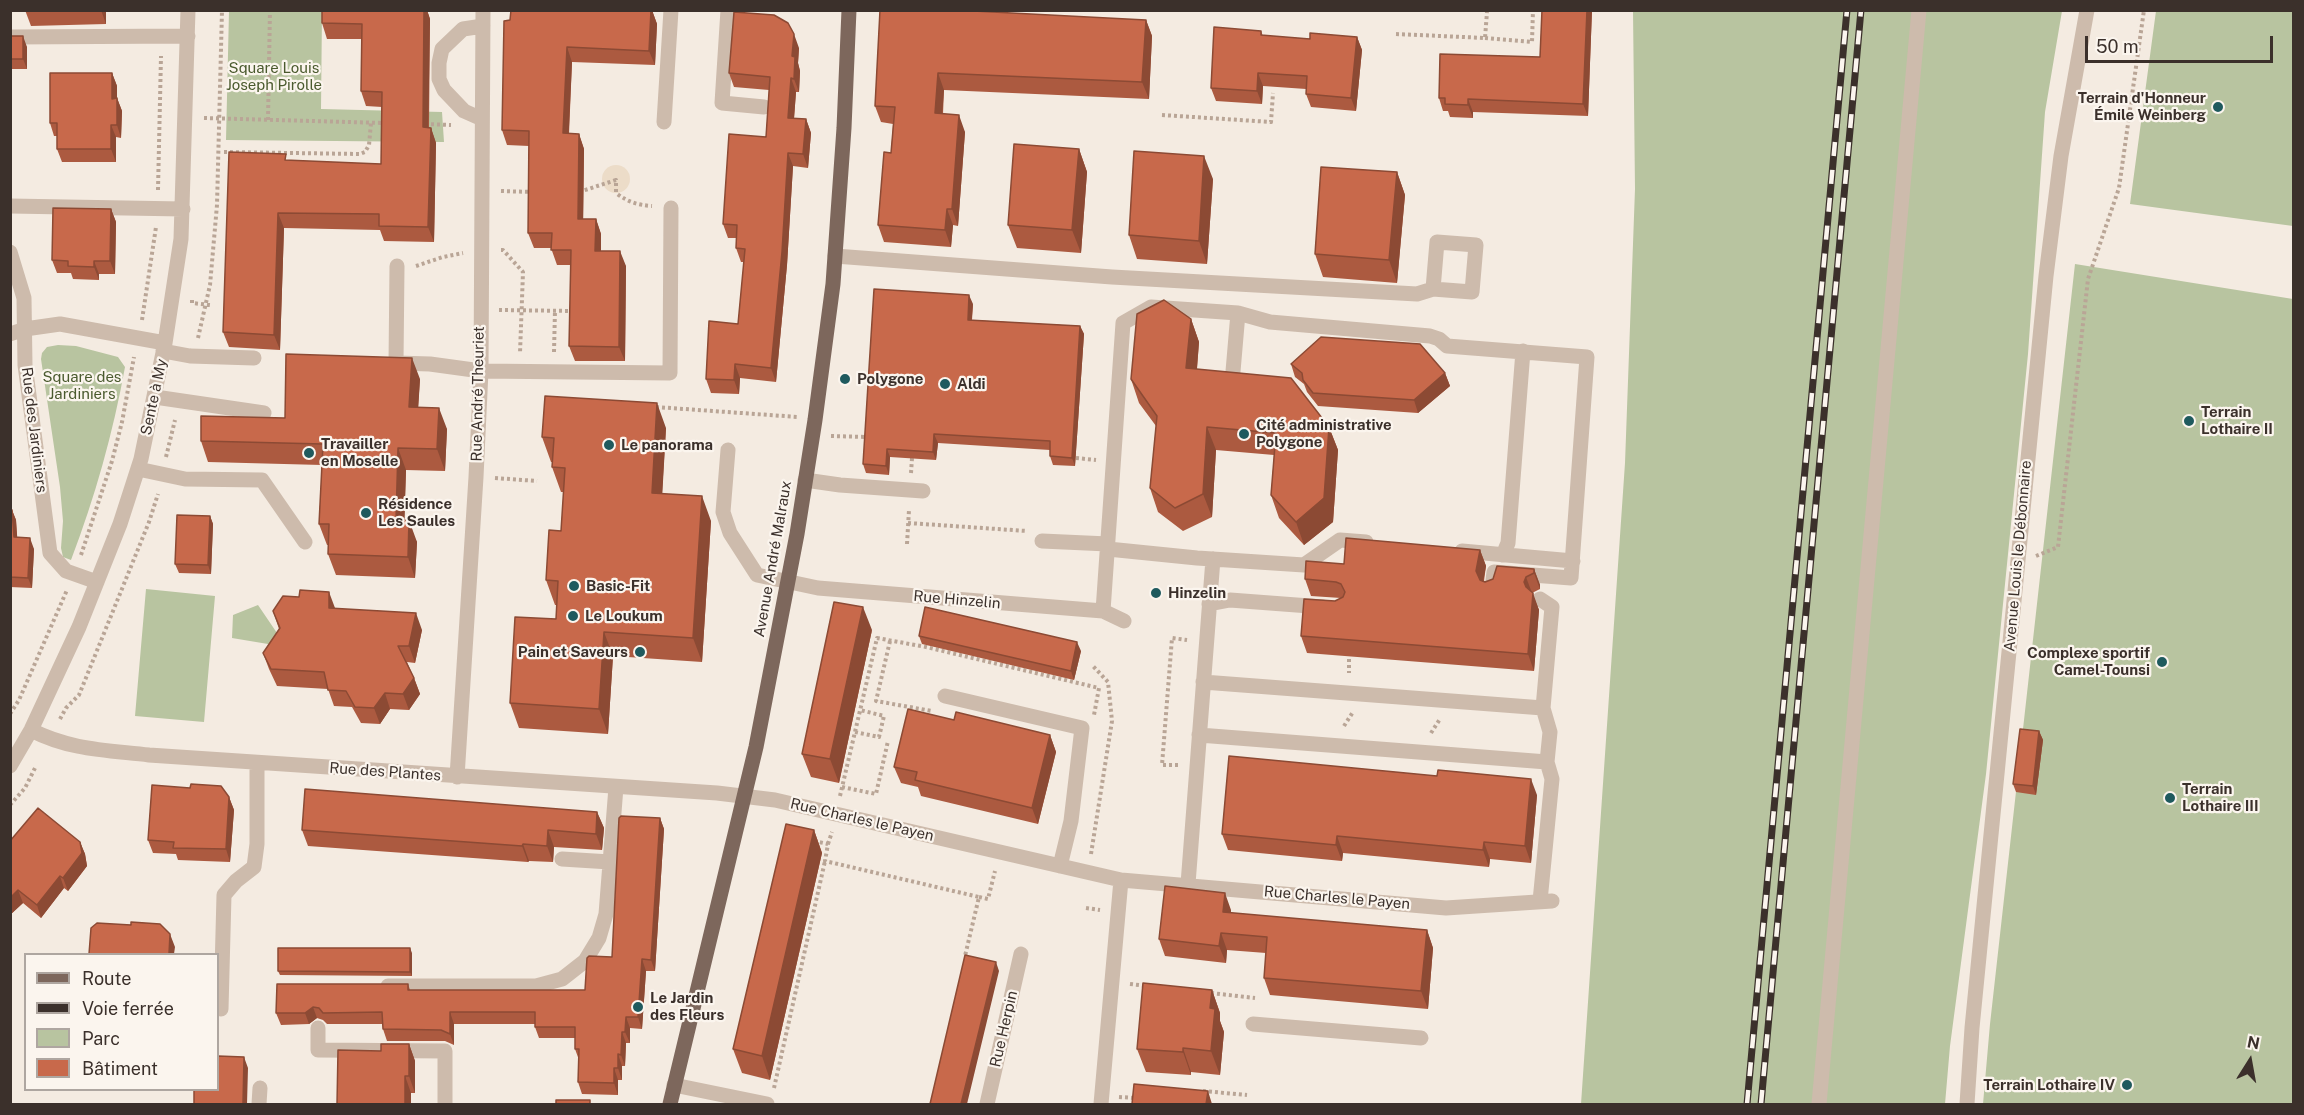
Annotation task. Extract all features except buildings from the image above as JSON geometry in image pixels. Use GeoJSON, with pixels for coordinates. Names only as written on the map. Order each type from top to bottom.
{"type":"FeatureCollection","features":[{"type":"Feature","properties":{"kind":"main road","name":"Avenue André Malraux"},"geometry":{"type":"LineString","coordinates":[[670,1104],[756,747],[789,582],[813,436],[835,256],[849,10]]}},
{"type":"Feature","properties":{"kind":"street","name":"Sente à My"},"geometry":{"type":"LineString","coordinates":[[12,761],[31,730],[79,627],[120,524],[138,469],[155,397],[181,239],[188,10]]}},
{"type":"Feature","properties":{"kind":"street"},"geometry":{"type":"LineString","coordinates":[[664,122],[671,10]]}},
{"type":"Feature","properties":{"kind":"street"},"geometry":{"type":"LineString","coordinates":[[728,10],[722,103],[764,107]]}},
{"type":"Feature","properties":{"kind":"street"},"geometry":{"type":"LineString","coordinates":[[1819,1104],[1919,10]]}},
{"type":"Feature","properties":{"kind":"street","name":"Avenue Louis le Débonnaire"},"geometry":{"type":"LineString","coordinates":[[1967,1104],[1972,1028],[2046,276],[2061,156],[2087,10]]}},
{"type":"Feature","properties":{"kind":"street"},"geometry":{"type":"LineString","coordinates":[[482,122],[464,111],[444,90],[439,79],[439,63],[442,50],[463,29],[483,18]]}},
{"type":"Feature","properties":{"kind":"street","name":"Rue André Theuriet"},"geometry":{"type":"LineString","coordinates":[[457,777],[481,371],[483,18]]}},
{"type":"Feature","properties":{"kind":"street"},"geometry":{"type":"LineString","coordinates":[[10,37],[188,36]]}},
{"type":"Feature","properties":{"kind":"street"},"geometry":{"type":"LineString","coordinates":[[10,206],[183,209]]}},
{"type":"Feature","properties":{"kind":"street"},"geometry":{"type":"LineString","coordinates":[[397,269],[396,363],[430,364],[481,371],[670,373],[671,208]]}},
{"type":"Feature","properties":{"kind":"street","name":"Rue des Jardiniers"},"geometry":{"type":"LineString","coordinates":[[10,252],[24,298],[18,332],[25,365],[50,553],[66,572],[97,582]]}},
{"type":"Feature","properties":{"kind":"street"},"geometry":{"type":"LineString","coordinates":[[835,256],[1112,277],[1417,294],[1433,289]]}},
{"type":"Feature","properties":{"kind":"street"},"geometry":{"type":"LineString","coordinates":[[1103,611],[1123,323],[1151,307],[1238,313],[1270,322],[1430,336],[1439,339],[1447,346],[1587,357],[1571,579],[1494,572],[1492,589]]}},
{"type":"Feature","properties":{"kind":"street"},"geometry":{"type":"LineString","coordinates":[[1238,313],[1232,383],[1254,386]]}},
{"type":"Feature","properties":{"kind":"street"},"geometry":{"type":"LineString","coordinates":[[18,332],[60,324],[138,338],[190,356],[254,358]]}},
{"type":"Feature","properties":{"kind":"street"},"geometry":{"type":"LineString","coordinates":[[1503,555],[1508,543],[1523,351]]}},
{"type":"Feature","properties":{"kind":"street"},"geometry":{"type":"LineString","coordinates":[[155,397],[264,413]]}},
{"type":"Feature","properties":{"kind":"street","name":"Rue Hinzelin"},"geometry":{"type":"LineString","coordinates":[[728,450],[723,512],[730,533],[757,574],[818,588],[1103,611],[1124,621]]}},
{"type":"Feature","properties":{"kind":"street"},"geometry":{"type":"LineString","coordinates":[[138,469],[184,479],[262,480],[305,542]]}},
{"type":"Feature","properties":{"kind":"street"},"geometry":{"type":"LineString","coordinates":[[805,480],[923,491]]}},
{"type":"Feature","properties":{"kind":"street"},"geometry":{"type":"LineString","coordinates":[[1036,536],[1213,559],[1304,565],[1340,540],[1378,543]]}},
{"type":"Feature","properties":{"kind":"street"},"geometry":{"type":"LineString","coordinates":[[1451,550],[1573,561]]}},
{"type":"Feature","properties":{"kind":"street"},"geometry":{"type":"LineString","coordinates":[[1188,884],[1213,559]]}},
{"type":"Feature","properties":{"kind":"street"},"geometry":{"type":"LineString","coordinates":[[1199,735],[1547,762],[1551,732],[1543,708],[1552,607],[1540,599]]}},
{"type":"Feature","properties":{"kind":"street"},"geometry":{"type":"LineString","coordinates":[[1209,604],[1230,600],[1341,608]]}},
{"type":"Feature","properties":{"kind":"street"},"geometry":{"type":"LineString","coordinates":[[1203,682],[1543,708]]}},
{"type":"Feature","properties":{"kind":"street"},"geometry":{"type":"LineString","coordinates":[[945,696],[1082,728],[1071,821],[1060,866]]}},
{"type":"Feature","properties":{"kind":"street","name":"Rue des Plantes"},"geometry":{"type":"LineString","coordinates":[[31,730],[74,747],[149,755],[743,796]]}},
{"type":"Feature","properties":{"kind":"street","name":"Rue Charles le Payen"},"geometry":{"type":"LineString","coordinates":[[743,796],[791,803],[1121,879],[1446,908],[1546,901],[1552,779],[1547,762]]}},
{"type":"Feature","properties":{"kind":"street"},"geometry":{"type":"LineString","coordinates":[[221,1009],[224,895],[236,881],[254,867],[258,844],[257,763]]}},
{"type":"Feature","properties":{"kind":"street"},"geometry":{"type":"LineString","coordinates":[[375,986],[536,986],[562,979],[585,961],[599,938],[606,914],[616,787]]}},
{"type":"Feature","properties":{"kind":"street"},"geometry":{"type":"LineString","coordinates":[[562,859],[610,862]]}},
{"type":"Feature","properties":{"kind":"street"},"geometry":{"type":"LineString","coordinates":[[1101,1100],[1121,879]]}},
{"type":"Feature","properties":{"kind":"street","name":"Rue Herpin"},"geometry":{"type":"LineString","coordinates":[[987,1104],[1021,954]]}},
{"type":"Feature","properties":{"kind":"street"},"geometry":{"type":"LineString","coordinates":[[1253,1024],[1421,1038]]}},
{"type":"Feature","properties":{"kind":"street"},"geometry":{"type":"LineString","coordinates":[[318,1028],[318,1050],[445,1051],[445,1104]]}},
{"type":"Feature","properties":{"kind":"street"},"geometry":{"type":"LineString","coordinates":[[674,1085],[770,1099]]}},
{"type":"Feature","properties":{"kind":"street"},"geometry":{"type":"LineString","coordinates":[[259,1104],[260,1088]]}},
{"type":"Feature","properties":{"kind":"path"},"geometry":{"type":"LineString","coordinates":[[268,120],[270,10]]}},
{"type":"Feature","properties":{"kind":"path"},"geometry":{"type":"LineString","coordinates":[[1396,34],[1532,42],[1533,10]]}},
{"type":"Feature","properties":{"kind":"path"},"geometry":{"type":"LineString","coordinates":[[2019,554],[2039,556],[2058,547],[2088,279],[2119,188],[2144,10]]}},
{"type":"Feature","properties":{"kind":"path"},"geometry":{"type":"LineString","coordinates":[[1485,38],[1487,12]]}},
{"type":"Feature","properties":{"kind":"path"},"geometry":{"type":"LineString","coordinates":[[10,714],[19,700],[74,574],[94,518],[117,441],[156,239],[161,36]]}},
{"type":"Feature","properties":{"kind":"path"},"geometry":{"type":"LineString","coordinates":[[1162,115],[1271,122],[1273,93]]}},
{"type":"Feature","properties":{"kind":"path"},"geometry":{"type":"LineString","coordinates":[[186,117],[393,123]]}},
{"type":"Feature","properties":{"kind":"path"},"geometry":{"type":"LineString","coordinates":[[415,124],[482,122]]}},
{"type":"Feature","properties":{"kind":"path"},"geometry":{"type":"LineString","coordinates":[[224,152],[360,154],[365,152],[369,145],[371,123]]}},
{"type":"Feature","properties":{"kind":"path"},"geometry":{"type":"LineString","coordinates":[[578,192],[616,180],[616,194],[625,200],[635,204],[671,208]]}},
{"type":"Feature","properties":{"kind":"path"},"geometry":{"type":"LineString","coordinates":[[481,191],[536,192]]}},
{"type":"Feature","properties":{"kind":"path"},"geometry":{"type":"LineString","coordinates":[[397,269],[443,256],[480,250],[503,250],[523,272],[520,372]]}},
{"type":"Feature","properties":{"kind":"path"},"geometry":{"type":"LineString","coordinates":[[480,309],[577,311]]}},
{"type":"Feature","properties":{"kind":"path"},"geometry":{"type":"LineString","coordinates":[[554,372],[555,310]]}},
{"type":"Feature","properties":{"kind":"path"},"geometry":{"type":"LineString","coordinates":[[648,406],[780,414],[815,420]]}},
{"type":"Feature","properties":{"kind":"path"},"geometry":{"type":"LineString","coordinates":[[813,436],[868,437]]}},
{"type":"Feature","properties":{"kind":"path"},"geometry":{"type":"LineString","coordinates":[[476,477],[537,481]]}},
{"type":"Feature","properties":{"kind":"path"},"geometry":{"type":"LineString","coordinates":[[908,523],[1036,536]]}},
{"type":"Feature","properties":{"kind":"path"},"geometry":{"type":"LineString","coordinates":[[1197,766],[1162,765],[1172,638],[1206,641]]}},
{"type":"Feature","properties":{"kind":"path"},"geometry":{"type":"LineString","coordinates":[[890,641],[876,701],[932,712],[938,687],[945,688],[945,696]]}},
{"type":"Feature","properties":{"kind":"path"},"geometry":{"type":"LineString","coordinates":[[1334,747],[1335,739],[1360,702],[1348,670],[1349,659]]}},
{"type":"Feature","properties":{"kind":"path"},"geometry":{"type":"LineString","coordinates":[[1088,872],[1112,721],[1108,681],[1093,666]]}},
{"type":"Feature","properties":{"kind":"path"},"geometry":{"type":"LineString","coordinates":[[855,732],[879,737],[884,716],[860,710]]}},
{"type":"Feature","properties":{"kind":"path"},"geometry":{"type":"LineString","coordinates":[[842,787],[876,794],[888,741]]}},
{"type":"Feature","properties":{"kind":"path"},"geometry":{"type":"LineString","coordinates":[[770,1099],[828,844],[809,840]]}},
{"type":"Feature","properties":{"kind":"path"},"geometry":{"type":"LineString","coordinates":[[825,861],[988,899],[999,852]]}},
{"type":"Feature","properties":{"kind":"path"},"geometry":{"type":"LineString","coordinates":[[976,959],[965,956],[979,897]]}},
{"type":"Feature","properties":{"kind":"path"},"geometry":{"type":"LineString","coordinates":[[1112,982],[1156,987]]}},
{"type":"Feature","properties":{"kind":"path"},"geometry":{"type":"LineString","coordinates":[[1200,992],[1256,998]]}},
{"type":"Feature","properties":{"kind":"path"},"geometry":{"type":"LineString","coordinates":[[1202,1091],[1247,1095]]}},
{"type":"Feature","properties":{"kind":"path"},"geometry":{"type":"LineString","coordinates":[[1101,1100],[1147,1099]]}},
{"type":"Feature","properties":{"kind":"green space","name":"Square Louis Joseph Pirolle"},"geometry":{"type":"Polygon","coordinates":[[[229,11],[322,11],[321,109],[442,112],[444,142],[226,140],[229,11]]]}},
{"type":"Feature","properties":{"kind":"green space"},"geometry":{"type":"Polygon","coordinates":[[[1633,11],[2062,11],[2045,112],[2028,354],[1986,774],[1950,1046],[1945,1104],[1581,1104],[1625,463],[1635,189],[1633,11]]]}},
{"type":"Feature","properties":{"kind":"green space","name":"Terrain d'Honneur Émile Weinberg"},"geometry":{"type":"Polygon","coordinates":[[[2156,11],[2293,11],[2293,226],[2130,204],[2156,11]]]}},
{"type":"Feature","properties":{"kind":"green space","name":"Complexe sportif Camel-Tounsi"},"geometry":{"type":"Polygon","coordinates":[[[2075,264],[2293,299],[2293,1104],[1983,1104],[2075,264]]]}},
{"type":"Feature","properties":{"kind":"green space","name":"Square des Jardiniers"},"geometry":{"type":"Polygon","coordinates":[[[76,346],[118,357],[125,367],[102,465],[71,560],[63,557],[61,548],[63,521],[60,487],[41,359],[47,347],[76,346]]]}},
{"type":"Feature","properties":{"kind":"green space"},"geometry":{"type":"Polygon","coordinates":[[[146,589],[215,596],[204,722],[135,716],[146,589]]]}},
{"type":"Feature","properties":{"kind":"green space"},"geometry":{"type":"Polygon","coordinates":[[[258,605],[277,633],[274,645],[232,638],[233,615],[258,605]]]}},
{"type":"Feature","properties":{"kind":"shaded area"},"geometry":{"type":"Polygon","coordinates":[[[616,165],[626,169],[630,179],[626,189],[616,193],[606,189],[602,179],[606,169],[616,165]]]}},
{"type":"Feature","properties":{"kind":"railway"},"geometry":{"type":"LineString","coordinates":[[1747,1104],[1847,10]]}},
{"type":"Feature","properties":{"kind":"railway"},"geometry":{"type":"LineString","coordinates":[[1761,1104],[1861,10]]}},
{"type":"Feature","properties":{"kind":"place","name":"Terrain d'Honneur Émile Weinberg"},"geometry":{"type":"Point","coordinates":[2218,107]}},
{"type":"Feature","properties":{"kind":"place","name":"Polygone"},"geometry":{"type":"Point","coordinates":[845,379]}},
{"type":"Feature","properties":{"kind":"place","name":"Aldi"},"geometry":{"type":"Point","coordinates":[945,384]}},
{"type":"Feature","properties":{"kind":"place","name":"Terrain Lothaire II"},"geometry":{"type":"Point","coordinates":[2189,421]}},
{"type":"Feature","properties":{"kind":"place","name":"Cité administrative Polygone"},"geometry":{"type":"Point","coordinates":[1244,434]}},
{"type":"Feature","properties":{"kind":"place","name":"Le panorama"},"geometry":{"type":"Point","coordinates":[609,445]}},
{"type":"Feature","properties":{"kind":"place","name":"Travailler en Moselle"},"geometry":{"type":"Point","coordinates":[309,453]}},
{"type":"Feature","properties":{"kind":"place","name":"Résidence Les Saules"},"geometry":{"type":"Point","coordinates":[366,513]}},
{"type":"Feature","properties":{"kind":"place","name":"Basic-Fit"},"geometry":{"type":"Point","coordinates":[574,586]}},
{"type":"Feature","properties":{"kind":"place","name":"Hinzelin"},"geometry":{"type":"Point","coordinates":[1156,593]}},
{"type":"Feature","properties":{"kind":"place","name":"Le Loukum"},"geometry":{"type":"Point","coordinates":[573,616]}},
{"type":"Feature","properties":{"kind":"place","name":"Pain et Saveurs"},"geometry":{"type":"Point","coordinates":[640,652]}},
{"type":"Feature","properties":{"kind":"place","name":"Complexe sportif Camel-Tounsi"},"geometry":{"type":"Point","coordinates":[2162,662]}},
{"type":"Feature","properties":{"kind":"place","name":"Terrain Lothaire III"},"geometry":{"type":"Point","coordinates":[2170,798]}},
{"type":"Feature","properties":{"kind":"place","name":"Le Jardin des Fleurs"},"geometry":{"type":"Point","coordinates":[638,1007]}},
{"type":"Feature","properties":{"kind":"place","name":"Terrain Lothaire IV"},"geometry":{"type":"Point","coordinates":[2127,1085]}}]}
